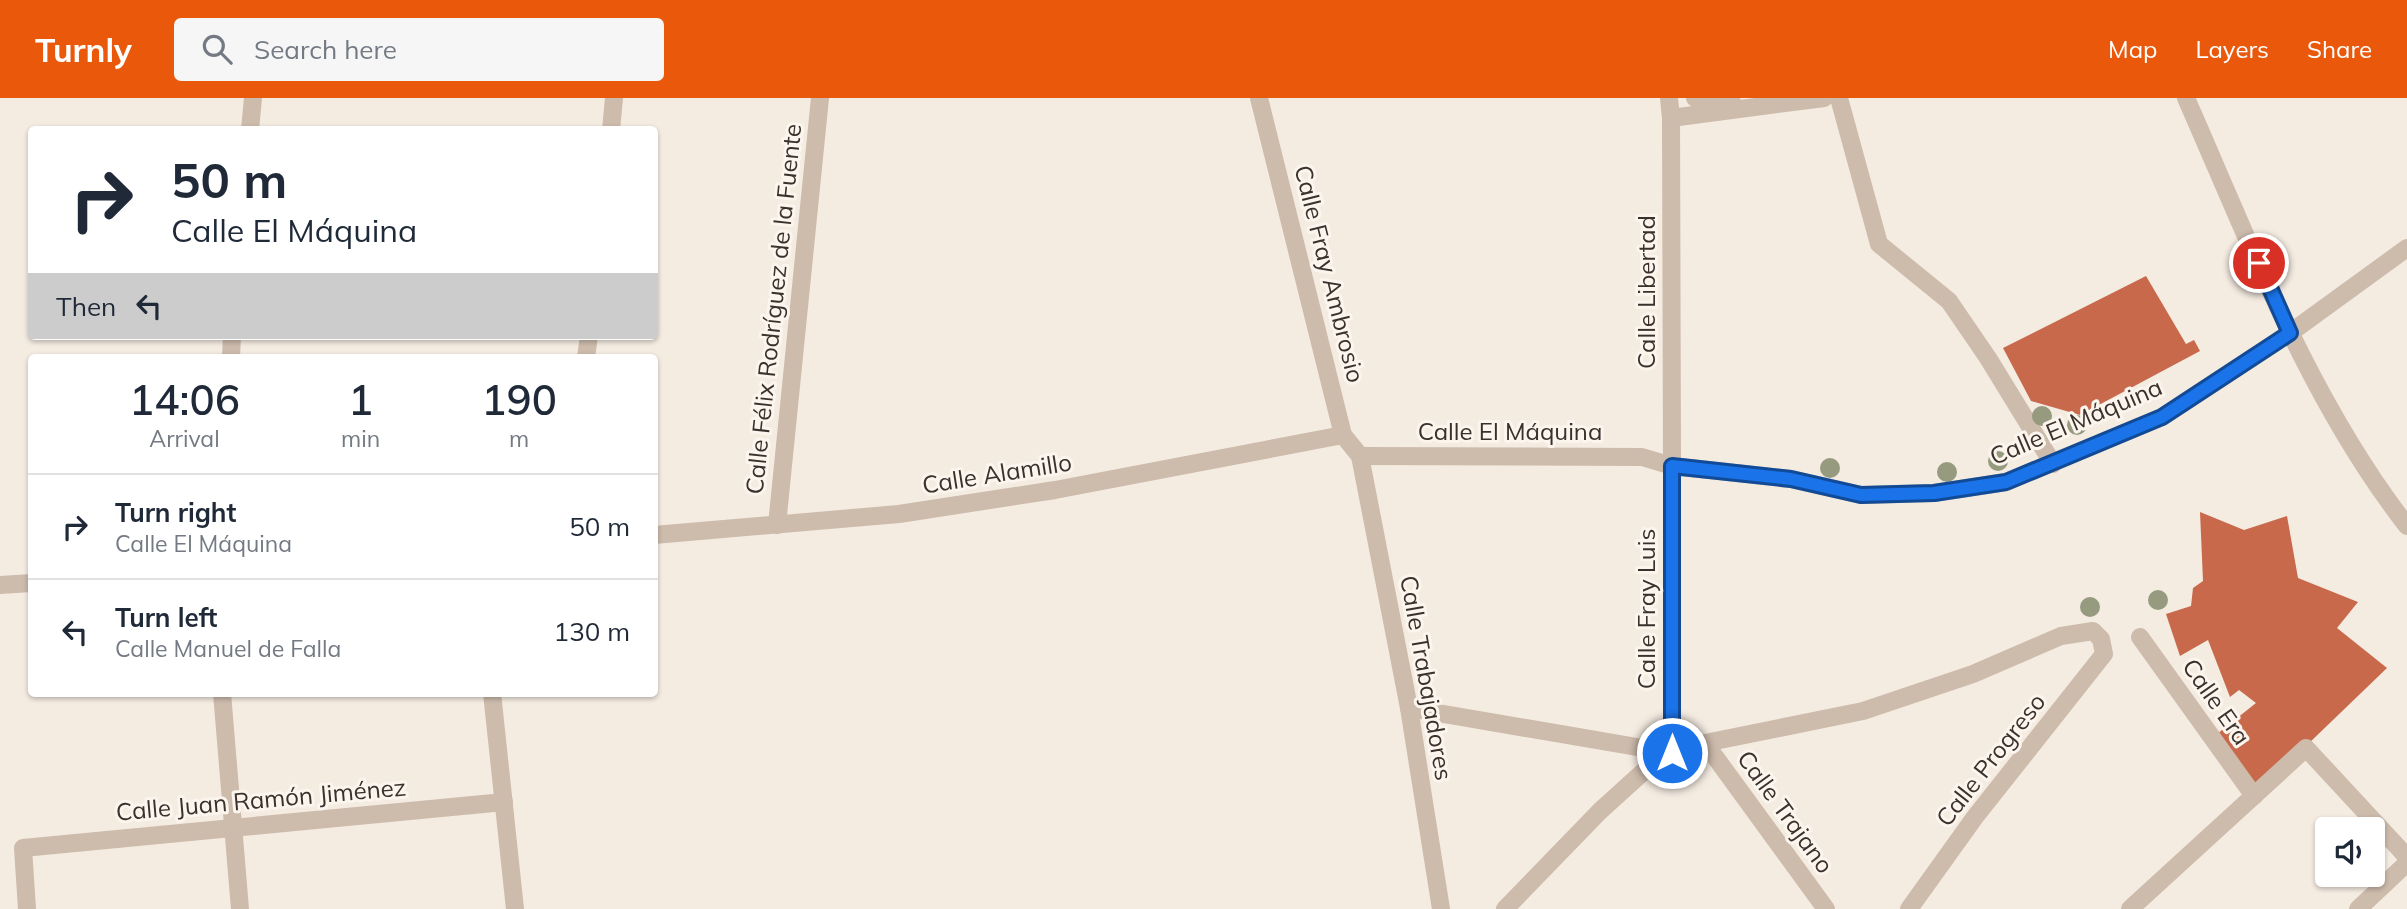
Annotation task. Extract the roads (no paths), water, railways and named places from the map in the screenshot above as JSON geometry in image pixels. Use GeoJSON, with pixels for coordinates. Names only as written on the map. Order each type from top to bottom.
{"type":"FeatureCollection","features":[{"type":"Feature","properties":{"kind":"street"},"geometry":{"type":"LineString","coordinates":[[250,126],[253,98]]}},
{"type":"Feature","properties":{"kind":"street"},"geometry":{"type":"LineString","coordinates":[[611,126],[614,98]]}},
{"type":"Feature","properties":{"kind":"street","name":"Calle Félix Rodríguez de la Fuente"},"geometry":{"type":"LineString","coordinates":[[777,525],[820,98]]}},
{"type":"Feature","properties":{"kind":"street","name":"Calle Fray Ambrosio"},"geometry":{"type":"LineString","coordinates":[[1259,98],[1343,435],[1360,456]]}},
{"type":"Feature","properties":{"kind":"street","name":"Calle Libertad"},"geometry":{"type":"LineString","coordinates":[[1669,98],[1672,466]]}},
{"type":"Feature","properties":{"kind":"street"},"geometry":{"type":"LineString","coordinates":[[1695,98],[1707,104],[1767,98]]}},
{"type":"Feature","properties":{"kind":"street"},"geometry":{"type":"LineString","coordinates":[[1671,118],[1824,98]]}},
{"type":"Feature","properties":{"kind":"street"},"geometry":{"type":"LineString","coordinates":[[1839,98],[1879,244],[1949,301],[1988,358],[2053,464]]}},
{"type":"Feature","properties":{"kind":"street"},"geometry":{"type":"LineString","coordinates":[[2186,98],[2290,333],[2356,453],[2407,526]]}},
{"type":"Feature","properties":{"kind":"street","name":"Calle El Máquina"},"geometry":{"type":"LineString","coordinates":[[1360,456],[1642,457],[1672,466],[1791,479],[1861,495],[1934,493],[2006,482],[2162,417],[2290,333],[2407,248]]}},
{"type":"Feature","properties":{"kind":"street","name":"Calle Alamillo"},"geometry":{"type":"LineString","coordinates":[[658,535],[899,514],[1055,490],[1343,435]]}},
{"type":"Feature","properties":{"kind":"street","name":"Calle Trabajadores"},"geometry":{"type":"LineString","coordinates":[[1360,456],[1409,708],[1441,909]]}},
{"type":"Feature","properties":{"kind":"street","name":"Calle Fray Luis"},"geometry":{"type":"LineString","coordinates":[[1672,466],[1672,753]]}},
{"type":"Feature","properties":{"kind":"street"},"geometry":{"type":"LineString","coordinates":[[0,585],[28,583]]}},
{"type":"Feature","properties":{"kind":"street","name":"Calle Progreso"},"geometry":{"type":"LineString","coordinates":[[1705,743],[1863,711],[1973,674],[2061,636],[2093,631],[2101,639],[2104,654],[1975,817],[1909,909]]}},
{"type":"Feature","properties":{"kind":"street","name":"Calle Era"},"geometry":{"type":"LineString","coordinates":[[2140,636],[2253,796]]}},
{"type":"Feature","properties":{"kind":"street"},"geometry":{"type":"LineString","coordinates":[[222,697],[240,909]]}},
{"type":"Feature","properties":{"kind":"street"},"geometry":{"type":"LineString","coordinates":[[492,697],[515,909]]}},
{"type":"Feature","properties":{"kind":"street"},"geometry":{"type":"LineString","coordinates":[[1409,708],[1672,753]]}},
{"type":"Feature","properties":{"kind":"street"},"geometry":{"type":"LineString","coordinates":[[1505,909],[1600,811],[1643,772],[1672,753],[1705,743]]}},
{"type":"Feature","properties":{"kind":"street","name":"Calle Trajano"},"geometry":{"type":"LineString","coordinates":[[1705,743],[1826,909]]}},
{"type":"Feature","properties":{"kind":"street"},"geometry":{"type":"LineString","coordinates":[[2130,909],[2306,748],[2407,857]]}},
{"type":"Feature","properties":{"kind":"street","name":"Calle Juan Ramón Jiménez"},"geometry":{"type":"LineString","coordinates":[[27,909],[23,848],[504,802]]}},
{"type":"Feature","properties":{"kind":"street"},"geometry":{"type":"LineString","coordinates":[[2358,909],[2407,863]]}}]}
